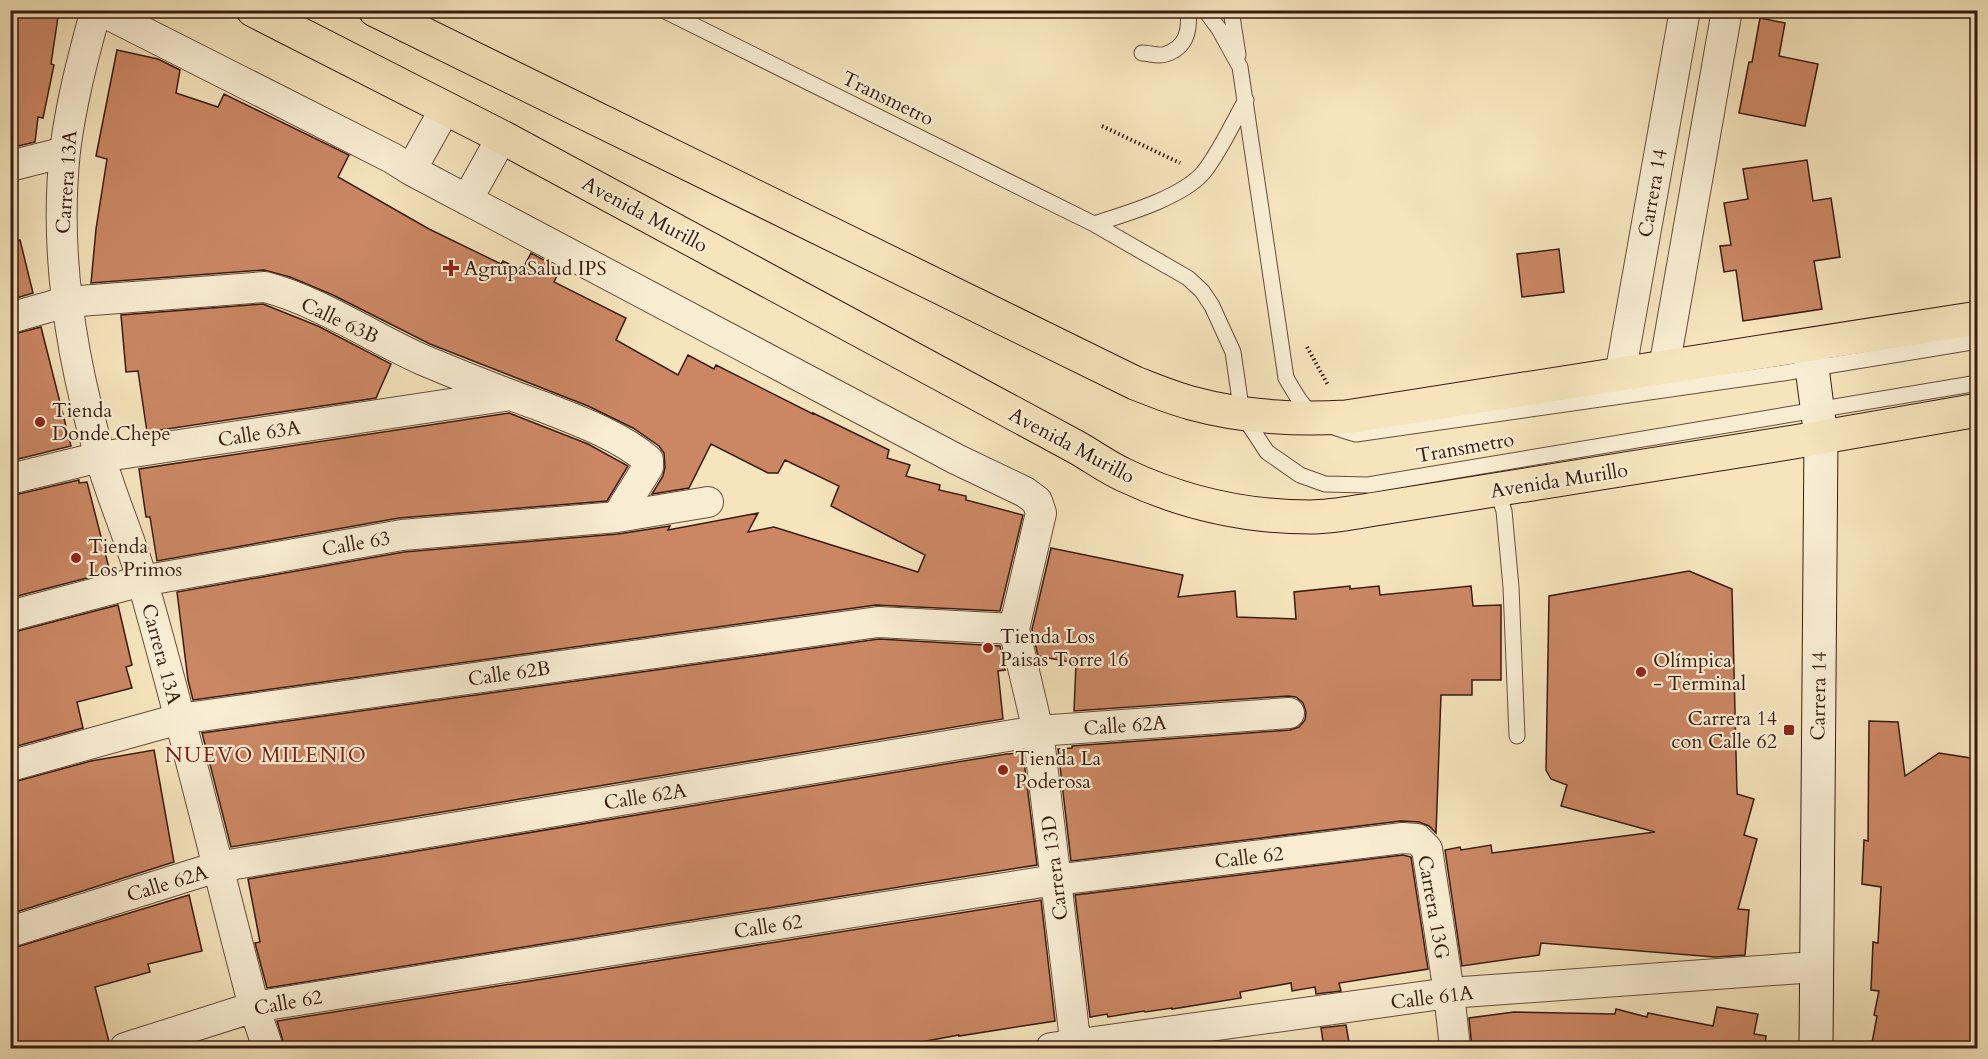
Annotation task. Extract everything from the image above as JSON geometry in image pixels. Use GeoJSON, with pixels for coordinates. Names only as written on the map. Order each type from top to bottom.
{"type":"FeatureCollection","features":[{"type":"Feature","properties":{"kind":"main road","name":"Avenida Murillo"},"geometry":{"type":"LineString","coordinates":[[253,10],[502,137],[1122,474],[1175,496],[1236,511],[1313,517],[1369,510],[1497,490],[1819,423],[1977,410]]}},
{"type":"Feature","properties":{"kind":"main road"},"geometry":{"type":"LineString","coordinates":[[375,10],[1135,383],[1190,403],[1242,414],[1314,418],[1346,417],[1664,368],[1811,356],[1977,318]]}},
{"type":"Feature","properties":{"kind":"main road","name":"Carrera 14"},"geometry":{"type":"LineString","coordinates":[[1811,356],[1819,423],[1816,1048]]}},
{"type":"Feature","properties":{"kind":"street","name":"Carrera 13A"},"geometry":{"type":"LineString","coordinates":[[98,10],[77,80],[65,152],[61,225],[66,302],[78,372],[100,457],[142,581],[254,1007],[268,1048]]}},
{"type":"Feature","properties":{"kind":"street"},"geometry":{"type":"LineString","coordinates":[[98,10],[392,158],[467,200],[502,137]]}},
{"type":"Feature","properties":{"kind":"street","name":"Carrera 14"},"geometry":{"type":"LineString","coordinates":[[1620,375],[1685,10]]}},
{"type":"Feature","properties":{"kind":"street"},"geometry":{"type":"LineString","coordinates":[[1664,368],[1727,10]]}},
{"type":"Feature","properties":{"kind":"street"},"geometry":{"type":"LineString","coordinates":[[411,170],[445,109]]}},
{"type":"Feature","properties":{"kind":"street"},"geometry":{"type":"LineString","coordinates":[[10,166],[65,152]]}},
{"type":"Feature","properties":{"kind":"street","name":"Carrera 13D"},"geometry":{"type":"LineString","coordinates":[[467,200],[956,459],[1025,492],[1037,501],[1041,513],[1014,629],[1038,731],[1055,880],[1068,1047]]}},
{"type":"Feature","properties":{"kind":"street","name":"Calle 63B"},"geometry":{"type":"LineString","coordinates":[[10,318],[66,302],[265,287],[311,305],[422,359],[578,421],[637,450],[648,460],[648,467],[617,517]]}},
{"type":"Feature","properties":{"kind":"street","name":"Calle 63A"},"geometry":{"type":"LineString","coordinates":[[10,479],[100,457],[510,395]]}},
{"type":"Feature","properties":{"kind":"street","name":"Calle 63"},"geometry":{"type":"LineString","coordinates":[[10,616],[142,581],[402,535],[617,517],[708,502]]}},
{"type":"Feature","properties":{"kind":"street","name":"Calle 62B"},"geometry":{"type":"LineString","coordinates":[[10,766],[179,718],[878,622],[1014,629]]}},
{"type":"Feature","properties":{"kind":"street","name":"Calle 62A"},"geometry":{"type":"LineString","coordinates":[[10,932],[217,867],[1038,731],[1289,712]]}},
{"type":"Feature","properties":{"kind":"street","name":"Calle 62"},"geometry":{"type":"LineString","coordinates":[[125,1048],[254,1007],[1055,880],[1403,838],[1417,839]]}},
{"type":"Feature","properties":{"kind":"street","name":"Carrera 13G"},"geometry":{"type":"LineString","coordinates":[[1417,839],[1427,849],[1455,1048]]}},
{"type":"Feature","properties":{"kind":"street","name":"Calle 61A"},"geometry":{"type":"LineString","coordinates":[[1068,1047],[1449,993],[1815,967]]}},
{"type":"Feature","properties":{"kind":"lane","name":"Transmetro"},"geometry":{"type":"LineString","coordinates":[[663,10],[1094,224],[1188,278],[1202,291],[1212,306],[1233,352],[1242,414],[1267,452],[1300,475],[1325,484],[1368,485],[1819,423],[1977,383]]}},
{"type":"Feature","properties":{"kind":"lane"},"geometry":{"type":"LineString","coordinates":[[1142,52],[1165,55],[1183,44],[1190,27],[1188,10]]}},
{"type":"Feature","properties":{"kind":"lane","name":"Transmetro"},"geometry":{"type":"LineString","coordinates":[[1205,10],[1219,29],[1240,67],[1286,378],[1299,401],[1314,418],[1333,428],[1356,434],[1811,356],[1977,341]]}},
{"type":"Feature","properties":{"kind":"lane"},"geometry":{"type":"LineString","coordinates":[[1231,10],[1240,67]]}},
{"type":"Feature","properties":{"kind":"lane"},"geometry":{"type":"LineString","coordinates":[[1094,224],[1161,200],[1194,181],[1213,158],[1246,100]]}},
{"type":"Feature","properties":{"kind":"lane"},"geometry":{"type":"LineString","coordinates":[[1497,490],[1504,511],[1511,587],[1516,736]]}},
{"type":"Feature","properties":{"kind":"building"},"geometry":{"type":"Polygon","coordinates":[[[10,10],[59,10],[51,64],[54,65],[43,118],[38,117],[35,142],[10,148],[10,10]]]}},
{"type":"Feature","properties":{"kind":"building"},"geometry":{"type":"Polygon","coordinates":[[[1760,18],[1785,23],[1779,56],[1818,64],[1805,126],[1739,113],[1760,18]]]}},
{"type":"Feature","properties":{"kind":"building"},"geometry":{"type":"Polygon","coordinates":[[[117,50],[158,59],[180,70],[176,93],[218,107],[224,94],[349,155],[338,177],[429,229],[501,264],[503,261],[522,270],[531,253],[560,269],[554,282],[626,318],[616,340],[678,375],[688,355],[714,369],[716,365],[889,450],[887,458],[910,465],[906,476],[940,485],[939,490],[966,496],[966,500],[1023,515],[1000,611],[876,605],[193,700],[188,680],[177,592],[404,552],[618,534],[670,526],[668,530],[758,513],[748,532],[774,527],[918,572],[925,555],[831,506],[839,486],[785,460],[778,473],[768,473],[711,444],[689,488],[652,494],[663,476],[664,453],[659,446],[633,428],[588,406],[430,344],[333,295],[290,277],[264,270],[91,283],[96,229],[107,159],[96,156],[117,50]]]}},
{"type":"Feature","properties":{"kind":"building"},"geometry":{"type":"Polygon","coordinates":[[[1807,160],[1813,201],[1831,198],[1840,257],[1814,261],[1822,309],[1743,321],[1736,270],[1724,272],[1720,246],[1731,245],[1724,203],[1748,199],[1743,169],[1807,160]]]}},
{"type":"Feature","properties":{"kind":"building"},"geometry":{"type":"Polygon","coordinates":[[[20,240],[33,293],[10,300],[10,241],[20,240]]]}},
{"type":"Feature","properties":{"kind":"building"},"geometry":{"type":"Polygon","coordinates":[[[1559,249],[1564,292],[1522,297],[1517,254],[1559,249]]]}},
{"type":"Feature","properties":{"kind":"building"},"geometry":{"type":"Polygon","coordinates":[[[263,304],[318,326],[391,364],[376,398],[147,432],[138,371],[126,372],[121,315],[263,304]]]}},
{"type":"Feature","properties":{"kind":"building"},"geometry":{"type":"Polygon","coordinates":[[[41,327],[71,446],[10,461],[10,335],[41,327]]]}},
{"type":"Feature","properties":{"kind":"building"},"geometry":{"type":"Polygon","coordinates":[[[509,413],[588,444],[628,466],[607,501],[399,518],[157,561],[150,517],[146,517],[139,469],[509,413]]]}},
{"type":"Feature","properties":{"kind":"building"},"geometry":{"type":"Polygon","coordinates":[[[79,480],[79,483],[87,482],[110,572],[10,598],[10,496],[79,480]]]}},
{"type":"Feature","properties":{"kind":"building"},"geometry":{"type":"Polygon","coordinates":[[[1051,548],[1183,575],[1178,597],[1235,591],[1237,617],[1296,619],[1294,592],[1350,586],[1350,589],[1379,586],[1380,595],[1471,586],[1473,606],[1501,605],[1501,680],[1472,680],[1472,695],[1441,695],[1436,833],[1429,826],[1419,822],[1401,821],[1071,861],[1058,749],[1072,748],[1072,746],[1290,730],[1299,727],[1305,720],[1306,712],[1303,703],[1296,697],[1288,696],[1074,711],[1076,663],[1038,656],[1032,629],[1051,548]]]}},
{"type":"Feature","properties":{"kind":"building"},"geometry":{"type":"Polygon","coordinates":[[[1689,571],[1732,589],[1737,794],[1754,799],[1744,835],[1757,839],[1738,909],[1749,910],[1745,955],[1715,957],[1541,943],[1539,955],[1462,966],[1445,850],[1491,845],[1492,853],[1655,832],[1561,806],[1567,785],[1551,779],[1546,770],[1549,596],[1689,571]]]}},
{"type":"Feature","properties":{"kind":"building"},"geometry":{"type":"Polygon","coordinates":[[[118,605],[132,665],[126,667],[132,688],[77,702],[83,728],[10,748],[10,633],[118,605]]]}},
{"type":"Feature","properties":{"kind":"building"},"geometry":{"type":"Polygon","coordinates":[[[879,639],[1000,646],[1005,670],[998,671],[1003,719],[231,847],[202,733],[879,639]]]}},
{"type":"Feature","properties":{"kind":"building"},"geometry":{"type":"Polygon","coordinates":[[[1869,721],[1898,722],[1905,776],[1939,753],[1977,759],[1977,975],[1971,1014],[1977,1016],[1977,1048],[1871,1048],[1879,991],[1871,990],[1873,942],[1878,943],[1881,887],[1862,884],[1864,840],[1868,841],[1869,721]]]}},
{"type":"Feature","properties":{"kind":"building"},"geometry":{"type":"Polygon","coordinates":[[[154,750],[174,862],[10,914],[10,783],[91,761],[154,750]]]}},
{"type":"Feature","properties":{"kind":"building"},"geometry":{"type":"Polygon","coordinates":[[[1023,753],[1037,865],[267,988],[255,943],[260,942],[248,879],[1023,753]]]}},
{"type":"Feature","properties":{"kind":"building"},"geometry":{"type":"Polygon","coordinates":[[[1403,855],[1411,857],[1428,969],[1339,983],[1341,991],[1316,994],[1315,987],[1292,991],[1291,983],[1240,992],[1241,998],[1172,1009],[1090,1017],[1075,895],[1403,855]]]}},
{"type":"Feature","properties":{"kind":"building"},"geometry":{"type":"Polygon","coordinates":[[[189,895],[202,951],[148,964],[150,972],[95,987],[109,1042],[108,1048],[10,1048],[10,949],[189,895]]]}},
{"type":"Feature","properties":{"kind":"building"},"geometry":{"type":"Polygon","coordinates":[[[1041,900],[1055,1021],[889,1048],[285,1048],[277,1021],[1041,900]]]}},
{"type":"Feature","properties":{"kind":"building"},"geometry":{"type":"Polygon","coordinates":[[[1717,1007],[1758,1014],[1754,1034],[1766,1036],[1765,1048],[1472,1048],[1469,1018],[1514,1012],[1615,1014],[1616,1009],[1647,1017],[1648,1013],[1713,1026],[1717,1007]]]}},
{"type":"Feature","properties":{"kind":"building"},"geometry":{"type":"Polygon","coordinates":[[[1346,1025],[1350,1048],[1324,1048],[1321,1028],[1346,1025]]]}},
{"type":"Feature","properties":{"kind":"place","name":"AgrupaSalud IPS"},"geometry":{"type":"Point","coordinates":[451,268]}},
{"type":"Feature","properties":{"kind":"place","name":"Tienda Donde Chepe"},"geometry":{"type":"Point","coordinates":[40,422]}},
{"type":"Feature","properties":{"kind":"place","name":"Tienda Los Primos"},"geometry":{"type":"Point","coordinates":[76,558]}},
{"type":"Feature","properties":{"kind":"place","name":"Tienda Los Paisas Torre 16"},"geometry":{"type":"Point","coordinates":[988,648]}},
{"type":"Feature","properties":{"kind":"place","name":"Olímpica - Terminal"},"geometry":{"type":"Point","coordinates":[1641,672]}},
{"type":"Feature","properties":{"kind":"place","name":"Carrera 14 con Calle 62"},"geometry":{"type":"Point","coordinates":[1789,730]}},
{"type":"Feature","properties":{"kind":"place","name":"Tienda La Poderosa"},"geometry":{"type":"Point","coordinates":[1003,770]}},
{"type":"Feature","properties":{"kind":"district","name":"NUEVO MILENIO"},"geometry":{"type":"Point","coordinates":[266,755]}}]}
